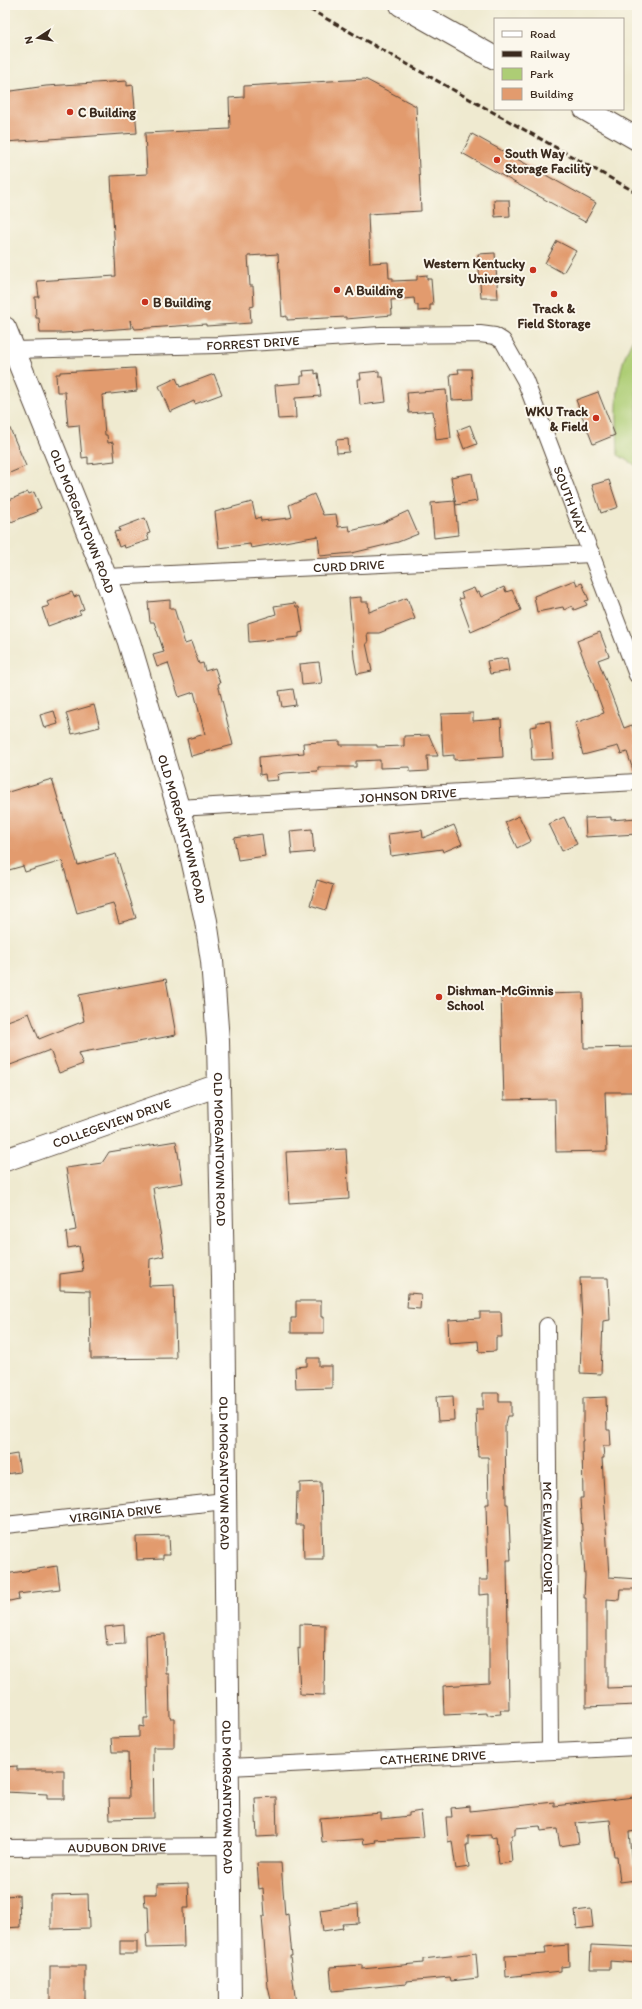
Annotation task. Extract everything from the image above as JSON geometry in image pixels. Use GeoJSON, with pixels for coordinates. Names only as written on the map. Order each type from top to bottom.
{"type":"FeatureCollection","features":[{"type":"Feature","properties":{"kind":"street"},"geometry":{"type":"LineString","coordinates":[[401,5],[494,57]]}},
{"type":"Feature","properties":{"kind":"street"},"geometry":{"type":"LineString","coordinates":[[587,110],[637,139]]}},
{"type":"Feature","properties":{"kind":"street","name":"OLD MORGANTOWN ROAD"},"geometry":{"type":"LineString","coordinates":[[5,328],[106,577],[134,658],[198,880],[212,961],[216,1002],[219,1085],[230,2004]]}},
{"type":"Feature","properties":{"kind":"street","name":"FORREST DRIVE"},"geometry":{"type":"LineString","coordinates":[[14,350],[217,345],[381,335],[452,333],[491,335]]}},
{"type":"Feature","properties":{"kind":"street","name":"SOUTH WAY"},"geometry":{"type":"LineString","coordinates":[[491,335],[499,338],[506,344],[522,374],[637,675]]}},
{"type":"Feature","properties":{"kind":"street","name":"CURD DRIVE"},"geometry":{"type":"LineString","coordinates":[[106,577],[592,554]]}},
{"type":"Feature","properties":{"kind":"street","name":"JOHNSON DRIVE"},"geometry":{"type":"LineString","coordinates":[[178,808],[637,782]]}},
{"type":"Feature","properties":{"kind":"street","name":"COLLEGEVIEW DRIVE"},"geometry":{"type":"LineString","coordinates":[[5,1160],[219,1085]]}},
{"type":"Feature","properties":{"kind":"street","name":"MC ELWAIN COURT"},"geometry":{"type":"LineString","coordinates":[[548,1326],[550,1750]]}},
{"type":"Feature","properties":{"kind":"street","name":"VIRGINIA DRIVE"},"geometry":{"type":"LineString","coordinates":[[5,1524],[225,1500]]}},
{"type":"Feature","properties":{"kind":"street","name":"CATHERINE DRIVE"},"geometry":{"type":"LineString","coordinates":[[228,1767],[550,1750],[637,1747]]}},
{"type":"Feature","properties":{"kind":"street","name":"AUDUBON DRIVE"},"geometry":{"type":"LineString","coordinates":[[5,1848],[228,1846]]}},
{"type":"Feature","properties":{"kind":"green space"},"geometry":{"type":"Polygon","coordinates":[[[637,332],[637,466],[618,455],[617,407],[623,361],[637,332]]]}},
{"type":"Feature","properties":{"kind":"building"},"geometry":{"type":"Polygon","coordinates":[[[365,79],[416,106],[421,211],[368,214],[370,263],[388,262],[389,278],[393,278],[393,281],[417,280],[417,276],[427,275],[427,279],[431,279],[433,305],[430,305],[430,310],[418,311],[418,305],[415,305],[414,298],[391,300],[392,315],[346,319],[346,317],[287,320],[287,316],[282,317],[278,254],[248,256],[250,286],[253,286],[254,306],[250,307],[251,323],[206,326],[206,324],[135,329],[130,320],[131,328],[63,333],[40,333],[39,318],[36,318],[35,297],[39,297],[37,281],[116,276],[111,176],[147,174],[145,133],[230,129],[229,98],[244,97],[244,86],[365,79]]]}},
{"type":"Feature","properties":{"kind":"building","name":"C Building"},"geometry":{"type":"Polygon","coordinates":[[[127,81],[127,86],[133,85],[137,133],[5,142],[5,92],[46,86],[127,81]]]}},
{"type":"Feature","properties":{"kind":"building"},"geometry":{"type":"Polygon","coordinates":[[[472,134],[596,203],[585,222],[462,153],[472,134]]]}},
{"type":"Feature","properties":{"kind":"building"},"geometry":{"type":"Polygon","coordinates":[[[494,200],[509,200],[510,216],[495,217],[494,200]]]}},
{"type":"Feature","properties":{"kind":"building"},"geometry":{"type":"Polygon","coordinates":[[[557,241],[576,251],[563,273],[545,263],[557,241]]]}},
{"type":"Feature","properties":{"kind":"building"},"geometry":{"type":"Polygon","coordinates":[[[495,253],[498,298],[481,298],[478,254],[495,253]]]}},
{"type":"Feature","properties":{"kind":"building"},"geometry":{"type":"Polygon","coordinates":[[[135,368],[137,391],[102,395],[105,435],[107,435],[108,443],[113,442],[115,461],[88,464],[88,457],[82,458],[79,425],[68,426],[65,392],[57,392],[56,374],[60,374],[60,372],[135,368]]]}},
{"type":"Feature","properties":{"kind":"building"},"geometry":{"type":"Polygon","coordinates":[[[458,369],[471,369],[473,399],[452,400],[450,374],[459,373],[458,369]]]}},
{"type":"Feature","properties":{"kind":"building"},"geometry":{"type":"Polygon","coordinates":[[[315,370],[315,374],[318,373],[321,396],[295,398],[296,418],[278,419],[275,385],[301,383],[301,376],[304,376],[303,371],[315,370]]]}},
{"type":"Feature","properties":{"kind":"building"},"geometry":{"type":"Polygon","coordinates":[[[379,371],[379,377],[383,377],[386,402],[360,405],[358,379],[361,379],[360,373],[379,371]]]}},
{"type":"Feature","properties":{"kind":"building"},"geometry":{"type":"Polygon","coordinates":[[[214,374],[222,394],[195,404],[194,401],[170,412],[159,386],[176,378],[180,387],[214,374]]]}},
{"type":"Feature","properties":{"kind":"building"},"geometry":{"type":"Polygon","coordinates":[[[446,390],[451,438],[436,440],[433,411],[409,413],[407,393],[446,390]]]}},
{"type":"Feature","properties":{"kind":"building","name":"WKU Track & Field"},"geometry":{"type":"Polygon","coordinates":[[[598,392],[615,435],[593,444],[576,400],[598,392]]]}},
{"type":"Feature","properties":{"kind":"building"},"geometry":{"type":"Polygon","coordinates":[[[5,417],[26,466],[5,475],[5,417]]]}},
{"type":"Feature","properties":{"kind":"building"},"geometry":{"type":"Polygon","coordinates":[[[470,425],[477,444],[464,449],[457,430],[470,425]]]}},
{"type":"Feature","properties":{"kind":"building"},"geometry":{"type":"Polygon","coordinates":[[[348,439],[349,452],[337,453],[336,440],[348,439]]]}},
{"type":"Feature","properties":{"kind":"building"},"geometry":{"type":"Polygon","coordinates":[[[472,473],[477,501],[456,505],[451,477],[472,473]]]}},
{"type":"Feature","properties":{"kind":"building"},"geometry":{"type":"Polygon","coordinates":[[[609,480],[618,507],[601,513],[592,485],[609,480]]]}},
{"type":"Feature","properties":{"kind":"building"},"geometry":{"type":"Polygon","coordinates":[[[28,492],[29,494],[34,492],[41,508],[36,510],[37,512],[11,522],[5,509],[10,507],[7,501],[28,492]]]}},
{"type":"Feature","properties":{"kind":"building"},"geometry":{"type":"Polygon","coordinates":[[[314,494],[323,515],[336,514],[338,527],[349,526],[350,531],[380,524],[408,511],[418,534],[398,542],[352,553],[320,556],[318,536],[251,548],[250,544],[219,548],[215,512],[252,502],[256,519],[260,517],[261,521],[289,518],[292,517],[289,505],[314,494]]]}},
{"type":"Feature","properties":{"kind":"building"},"geometry":{"type":"Polygon","coordinates":[[[455,501],[458,535],[434,538],[431,503],[455,501]]]}},
{"type":"Feature","properties":{"kind":"building"},"geometry":{"type":"Polygon","coordinates":[[[145,518],[150,533],[147,534],[149,540],[125,548],[124,545],[119,547],[114,532],[120,531],[119,528],[145,518]]]}},
{"type":"Feature","properties":{"kind":"building"},"geometry":{"type":"Polygon","coordinates":[[[575,580],[577,585],[582,583],[589,600],[585,601],[587,605],[574,610],[572,606],[564,610],[563,607],[537,612],[534,596],[575,580]]]}},
{"type":"Feature","properties":{"kind":"building"},"geometry":{"type":"Polygon","coordinates":[[[504,587],[506,592],[512,590],[521,610],[471,632],[459,599],[463,598],[461,593],[474,588],[476,593],[479,592],[481,597],[504,587]]]}},
{"type":"Feature","properties":{"kind":"building"},"geometry":{"type":"Polygon","coordinates":[[[72,592],[74,597],[79,595],[84,609],[79,611],[81,614],[48,626],[42,608],[49,606],[47,602],[72,592]]]}},
{"type":"Feature","properties":{"kind":"building"},"geometry":{"type":"Polygon","coordinates":[[[361,597],[361,602],[368,602],[369,612],[407,598],[415,619],[379,633],[367,633],[368,643],[366,643],[372,671],[357,674],[354,658],[349,598],[361,597]]]}},
{"type":"Feature","properties":{"kind":"building"},"geometry":{"type":"Polygon","coordinates":[[[170,600],[170,608],[174,608],[185,644],[191,642],[199,664],[203,663],[205,671],[215,668],[220,683],[218,684],[233,745],[191,756],[187,739],[205,734],[194,692],[179,697],[168,663],[157,667],[153,655],[164,652],[154,622],[150,622],[148,602],[170,600]]]}},
{"type":"Feature","properties":{"kind":"building"},"geometry":{"type":"Polygon","coordinates":[[[295,603],[296,607],[299,607],[303,632],[299,633],[299,637],[249,642],[248,623],[276,614],[274,606],[295,603]]]}},
{"type":"Feature","properties":{"kind":"building"},"geometry":{"type":"Polygon","coordinates":[[[600,632],[609,656],[598,660],[624,728],[632,725],[637,740],[637,773],[634,773],[627,752],[621,754],[618,746],[583,755],[575,723],[604,713],[577,641],[600,632]]]}},
{"type":"Feature","properties":{"kind":"building"},"geometry":{"type":"Polygon","coordinates":[[[507,658],[509,671],[490,674],[487,661],[507,658]]]}},
{"type":"Feature","properties":{"kind":"building"},"geometry":{"type":"Polygon","coordinates":[[[319,662],[322,683],[302,685],[300,664],[319,662]]]}},
{"type":"Feature","properties":{"kind":"building"},"geometry":{"type":"Polygon","coordinates":[[[293,689],[296,705],[282,707],[279,691],[293,689]]]}},
{"type":"Feature","properties":{"kind":"building"},"geometry":{"type":"Polygon","coordinates":[[[94,705],[100,727],[72,734],[66,713],[94,705]]]}},
{"type":"Feature","properties":{"kind":"building"},"geometry":{"type":"Polygon","coordinates":[[[54,711],[58,724],[44,728],[40,715],[54,711]]]}},
{"type":"Feature","properties":{"kind":"building"},"geometry":{"type":"Polygon","coordinates":[[[473,713],[473,721],[501,719],[503,757],[454,760],[454,755],[443,756],[441,714],[473,713]]]}},
{"type":"Feature","properties":{"kind":"building"},"geometry":{"type":"Polygon","coordinates":[[[550,721],[553,759],[532,760],[530,727],[537,726],[537,722],[550,721]]]}},
{"type":"Feature","properties":{"kind":"building"},"geometry":{"type":"Polygon","coordinates":[[[429,735],[438,756],[427,756],[428,771],[410,772],[410,767],[380,768],[380,760],[356,761],[356,767],[318,767],[318,771],[283,773],[277,775],[278,780],[266,781],[265,774],[260,775],[259,757],[304,753],[303,743],[340,741],[340,745],[377,745],[377,747],[404,746],[404,736],[429,735]]]}},
{"type":"Feature","properties":{"kind":"building"},"geometry":{"type":"Polygon","coordinates":[[[52,779],[78,865],[116,854],[136,918],[119,923],[113,903],[77,913],[62,861],[25,872],[23,866],[9,870],[5,856],[5,793],[52,779]]]}},
{"type":"Feature","properties":{"kind":"building"},"geometry":{"type":"Polygon","coordinates":[[[519,816],[531,841],[517,848],[505,822],[519,816]]]}},
{"type":"Feature","properties":{"kind":"building"},"geometry":{"type":"Polygon","coordinates":[[[564,817],[577,844],[562,851],[549,824],[564,817]]]}},
{"type":"Feature","properties":{"kind":"building"},"geometry":{"type":"Polygon","coordinates":[[[611,817],[611,820],[637,818],[637,834],[586,837],[585,818],[611,817]]]}},
{"type":"Feature","properties":{"kind":"building"},"geometry":{"type":"Polygon","coordinates":[[[454,825],[462,844],[443,852],[442,849],[391,856],[388,834],[422,830],[423,838],[454,825]]]}},
{"type":"Feature","properties":{"kind":"building"},"geometry":{"type":"Polygon","coordinates":[[[312,829],[314,852],[292,854],[290,831],[312,829]]]}},
{"type":"Feature","properties":{"kind":"building"},"geometry":{"type":"Polygon","coordinates":[[[262,834],[265,856],[238,860],[234,838],[262,834]]]}},
{"type":"Feature","properties":{"kind":"building"},"geometry":{"type":"Polygon","coordinates":[[[317,880],[333,885],[326,910],[310,905],[317,880]]]}},
{"type":"Feature","properties":{"kind":"building"},"geometry":{"type":"Polygon","coordinates":[[[166,979],[176,1035],[78,1053],[83,1064],[59,1073],[50,1050],[5,1067],[5,1022],[29,1013],[39,1039],[84,1021],[79,995],[166,979]]]}},
{"type":"Feature","properties":{"kind":"building"},"geometry":{"type":"Polygon","coordinates":[[[541,990],[541,994],[583,993],[584,1048],[637,1047],[637,1092],[605,1092],[607,1151],[556,1152],[555,1099],[504,1100],[501,995],[528,994],[528,991],[541,990]]]}},
{"type":"Feature","properties":{"kind":"building"},"geometry":{"type":"Polygon","coordinates":[[[176,1141],[183,1183],[153,1188],[164,1256],[150,1259],[149,1286],[174,1285],[176,1358],[91,1359],[90,1291],[60,1290],[60,1274],[83,1271],[79,1246],[68,1248],[66,1232],[76,1230],[66,1168],[102,1163],[109,1152],[176,1141]]]}},
{"type":"Feature","properties":{"kind":"building"},"geometry":{"type":"Polygon","coordinates":[[[346,1149],[349,1199],[289,1203],[286,1152],[346,1149]]]}},
{"type":"Feature","properties":{"kind":"building"},"geometry":{"type":"Polygon","coordinates":[[[580,1278],[608,1278],[610,1320],[603,1321],[601,1374],[580,1373],[582,1321],[580,1278]]]}},
{"type":"Feature","properties":{"kind":"building"},"geometry":{"type":"Polygon","coordinates":[[[408,1293],[421,1294],[420,1309],[407,1308],[408,1293]]]}},
{"type":"Feature","properties":{"kind":"building"},"geometry":{"type":"Polygon","coordinates":[[[296,1301],[321,1301],[321,1317],[324,1317],[324,1333],[291,1333],[291,1318],[296,1318],[296,1301]]]}},
{"type":"Feature","properties":{"kind":"building"},"geometry":{"type":"Polygon","coordinates":[[[480,1312],[501,1312],[502,1337],[496,1337],[496,1351],[479,1352],[478,1341],[449,1343],[448,1320],[480,1318],[480,1312]]]}},
{"type":"Feature","properties":{"kind":"building"},"geometry":{"type":"Polygon","coordinates":[[[307,1358],[319,1358],[319,1366],[332,1366],[332,1388],[296,1389],[295,1367],[307,1366],[307,1358]]]}},
{"type":"Feature","properties":{"kind":"building"},"geometry":{"type":"Polygon","coordinates":[[[483,1393],[499,1393],[499,1402],[511,1402],[511,1416],[507,1416],[505,1424],[506,1504],[508,1504],[511,1560],[507,1560],[509,1710],[500,1710],[501,1714],[487,1715],[487,1713],[444,1715],[443,1686],[489,1683],[489,1594],[479,1595],[479,1580],[488,1580],[486,1504],[489,1504],[488,1457],[478,1457],[476,1409],[483,1409],[483,1393]]]}},
{"type":"Feature","properties":{"kind":"building"},"geometry":{"type":"Polygon","coordinates":[[[453,1396],[454,1420],[438,1421],[436,1397],[453,1396]]]}},
{"type":"Feature","properties":{"kind":"building"},"geometry":{"type":"Polygon","coordinates":[[[606,1397],[607,1430],[610,1430],[611,1446],[603,1446],[604,1458],[602,1458],[609,1577],[637,1579],[637,1589],[620,1589],[619,1600],[607,1599],[607,1688],[637,1687],[637,1705],[586,1707],[586,1598],[584,1598],[585,1576],[580,1498],[583,1498],[583,1398],[606,1397]]]}},
{"type":"Feature","properties":{"kind":"building"},"geometry":{"type":"Polygon","coordinates":[[[17,1454],[20,1472],[5,1474],[5,1456],[17,1454]]]}},
{"type":"Feature","properties":{"kind":"building"},"geometry":{"type":"Polygon","coordinates":[[[321,1482],[323,1559],[304,1559],[303,1525],[296,1525],[297,1492],[300,1492],[300,1483],[321,1482]]]}},
{"type":"Feature","properties":{"kind":"building"},"geometry":{"type":"Polygon","coordinates":[[[169,1536],[170,1555],[163,1555],[163,1559],[137,1560],[136,1537],[169,1536]]]}},
{"type":"Feature","properties":{"kind":"building"},"geometry":{"type":"Polygon","coordinates":[[[57,1566],[60,1589],[18,1594],[19,1599],[5,1602],[5,1574],[57,1566]]]}},
{"type":"Feature","properties":{"kind":"building"},"geometry":{"type":"Polygon","coordinates":[[[300,1624],[325,1625],[324,1695],[300,1694],[298,1648],[300,1649],[300,1624]]]}},
{"type":"Feature","properties":{"kind":"building"},"geometry":{"type":"Polygon","coordinates":[[[124,1625],[125,1644],[107,1645],[105,1627],[124,1625]]]}},
{"type":"Feature","properties":{"kind":"building"},"geometry":{"type":"Polygon","coordinates":[[[165,1634],[166,1674],[169,1674],[170,1718],[174,1718],[174,1747],[153,1747],[154,1818],[110,1819],[109,1798],[129,1798],[128,1752],[112,1752],[111,1738],[139,1737],[139,1726],[144,1727],[144,1718],[148,1718],[146,1635],[165,1634]]]}},
{"type":"Feature","properties":{"kind":"building"},"geometry":{"type":"Polygon","coordinates":[[[17,1766],[17,1770],[64,1770],[64,1799],[47,1799],[47,1794],[5,1792],[5,1767],[17,1766]]]}},
{"type":"Feature","properties":{"kind":"building"},"geometry":{"type":"Polygon","coordinates":[[[276,1797],[277,1836],[257,1837],[255,1798],[276,1797]]]}},
{"type":"Feature","properties":{"kind":"building"},"geometry":{"type":"Polygon","coordinates":[[[634,1797],[634,1800],[637,1799],[637,1831],[629,1832],[632,1865],[634,1864],[636,1880],[620,1882],[617,1856],[614,1856],[610,1820],[576,1823],[579,1843],[560,1846],[557,1829],[541,1831],[540,1826],[515,1828],[515,1835],[512,1835],[512,1839],[510,1840],[512,1862],[499,1864],[496,1837],[491,1838],[491,1835],[468,1836],[468,1845],[466,1845],[469,1867],[456,1869],[452,1841],[448,1842],[446,1817],[452,1817],[451,1808],[470,1806],[470,1811],[554,1802],[554,1806],[634,1797]]]}},
{"type":"Feature","properties":{"kind":"building"},"geometry":{"type":"Polygon","coordinates":[[[421,1811],[424,1837],[375,1840],[376,1842],[364,1844],[363,1839],[322,1842],[320,1818],[381,1813],[381,1819],[409,1816],[409,1813],[421,1811]]]}},
{"type":"Feature","properties":{"kind":"building"},"geometry":{"type":"Polygon","coordinates":[[[257,1863],[281,1863],[285,1915],[288,1914],[292,1956],[290,1956],[296,2004],[272,2004],[268,1987],[262,1917],[265,1916],[263,1888],[259,1889],[257,1863]]]}},
{"type":"Feature","properties":{"kind":"building"},"geometry":{"type":"Polygon","coordinates":[[[188,1883],[189,1908],[183,1908],[184,1947],[147,1948],[146,1934],[149,1933],[148,1907],[145,1907],[144,1894],[157,1894],[157,1884],[188,1883]]]}},
{"type":"Feature","properties":{"kind":"building"},"geometry":{"type":"Polygon","coordinates":[[[88,1894],[89,1928],[51,1929],[51,1895],[88,1894]]]}},
{"type":"Feature","properties":{"kind":"building"},"geometry":{"type":"Polygon","coordinates":[[[19,1895],[20,1927],[5,1928],[5,1896],[19,1895]]]}},
{"type":"Feature","properties":{"kind":"building"},"geometry":{"type":"Polygon","coordinates":[[[358,1904],[359,1923],[342,1924],[343,1928],[323,1931],[320,1910],[358,1904]]]}},
{"type":"Feature","properties":{"kind":"building"},"geometry":{"type":"Polygon","coordinates":[[[591,1909],[593,1927],[577,1929],[575,1911],[591,1909]]]}},
{"type":"Feature","properties":{"kind":"building"},"geometry":{"type":"Polygon","coordinates":[[[120,1941],[137,1941],[137,1954],[120,1954],[120,1941]]]}},
{"type":"Feature","properties":{"kind":"building"},"geometry":{"type":"Polygon","coordinates":[[[568,1945],[569,1966],[561,1967],[561,1971],[506,1977],[505,1956],[546,1954],[545,1947],[568,1945]]]}},
{"type":"Feature","properties":{"kind":"building"},"geometry":{"type":"Polygon","coordinates":[[[591,1945],[637,1947],[637,1963],[610,1961],[610,1969],[590,1969],[591,1945]]]}},
{"type":"Feature","properties":{"kind":"building"},"geometry":{"type":"Polygon","coordinates":[[[476,1953],[478,1978],[451,1981],[450,1977],[406,1981],[406,1984],[332,1991],[330,1967],[362,1965],[362,1969],[423,1963],[423,1959],[476,1953]]]}},
{"type":"Feature","properties":{"kind":"building"},"geometry":{"type":"Polygon","coordinates":[[[50,1966],[85,1966],[85,2004],[50,2004],[50,1966]]]}},
{"type":"Feature","properties":{"kind":"railway"},"geometry":{"type":"LineString","coordinates":[[302,5],[637,193]]}},
{"type":"Feature","properties":{"kind":"place","name":"C Building"},"geometry":{"type":"Point","coordinates":[70,112]}},
{"type":"Feature","properties":{"kind":"place","name":"South Way Storage Facility"},"geometry":{"type":"Point","coordinates":[497,160]}},
{"type":"Feature","properties":{"kind":"place","name":"Western Kentucky University"},"geometry":{"type":"Point","coordinates":[533,270]}},
{"type":"Feature","properties":{"kind":"place","name":"A Building"},"geometry":{"type":"Point","coordinates":[337,290]}},
{"type":"Feature","properties":{"kind":"place","name":"Track & Field Storage"},"geometry":{"type":"Point","coordinates":[554,294]}},
{"type":"Feature","properties":{"kind":"place","name":"B Building"},"geometry":{"type":"Point","coordinates":[145,302]}},
{"type":"Feature","properties":{"kind":"place","name":"WKU Track & Field"},"geometry":{"type":"Point","coordinates":[596,418]}},
{"type":"Feature","properties":{"kind":"place","name":"Dishman-McGinnis School"},"geometry":{"type":"Point","coordinates":[439,997]}}]}
